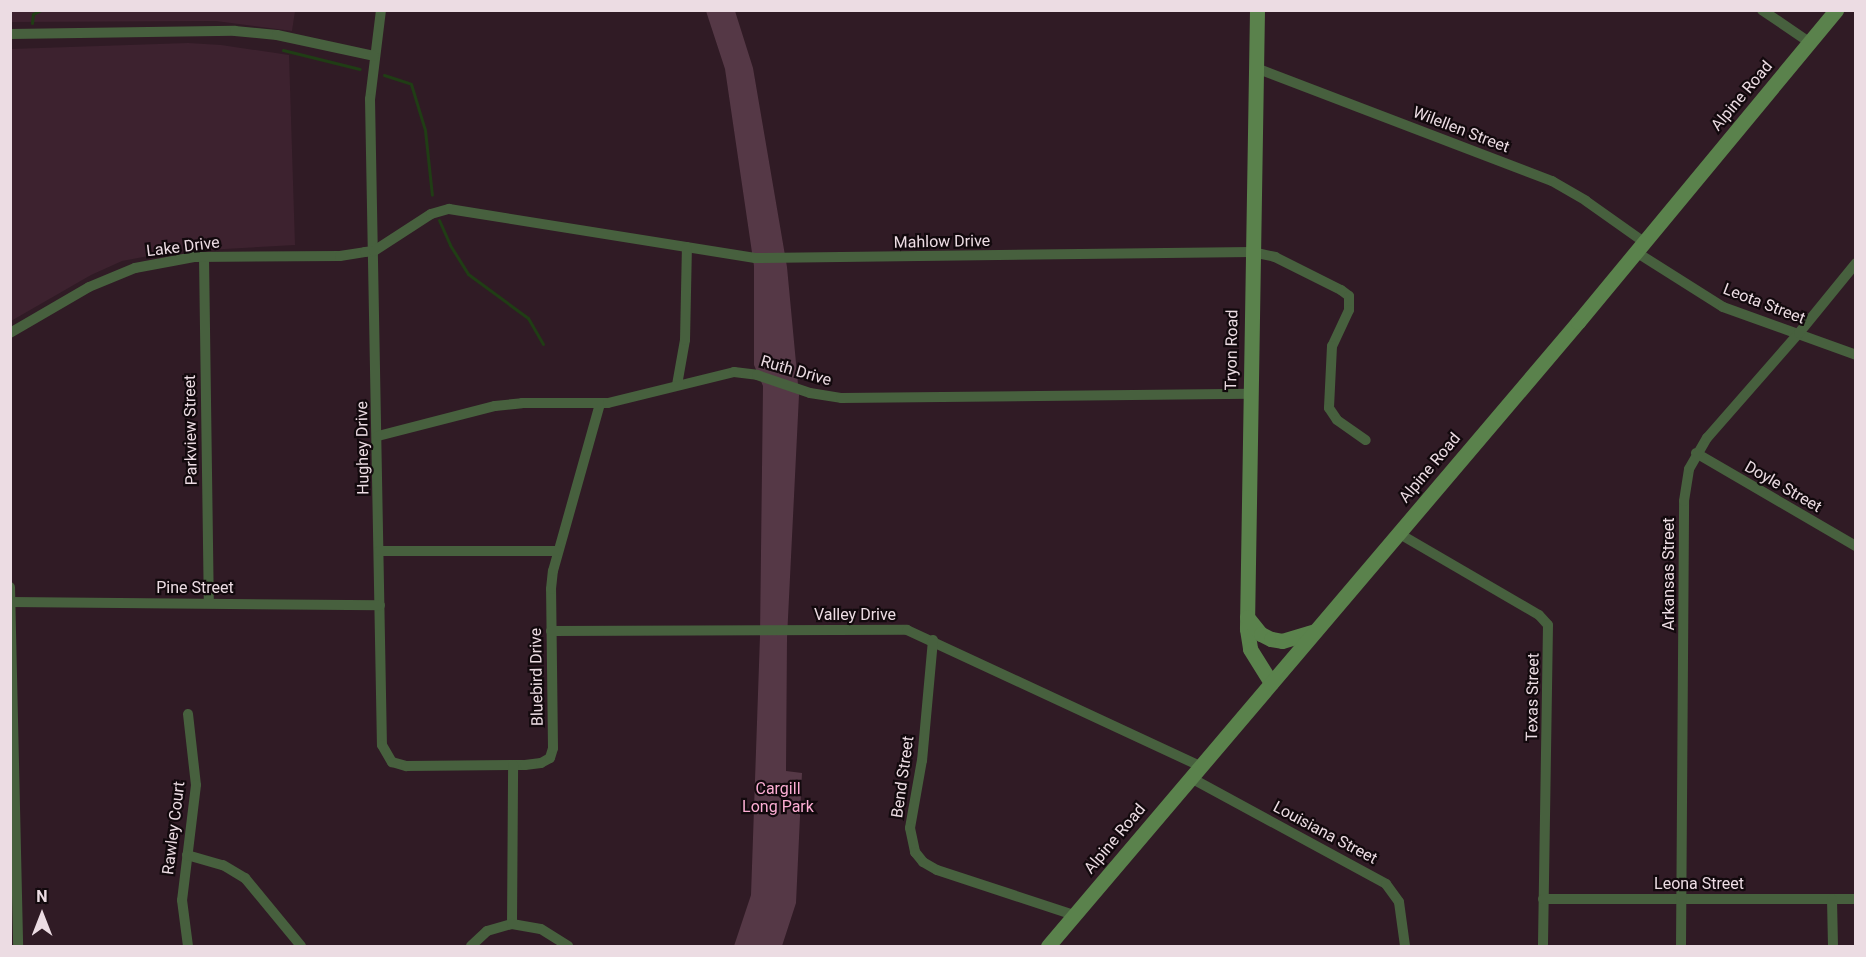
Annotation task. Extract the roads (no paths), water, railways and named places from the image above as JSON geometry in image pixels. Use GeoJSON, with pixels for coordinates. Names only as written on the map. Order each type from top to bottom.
{"type":"FeatureCollection","features":[{"type":"Feature","properties":{"kind":"main road","name":"Tryon Road"},"geometry":{"type":"LineString","coordinates":[[1257,10],[1247,617],[1250,649],[1271,683]]}},
{"type":"Feature","properties":{"kind":"main road","name":"Alpine Road"},"geometry":{"type":"LineString","coordinates":[[1048,946],[1640,247],[1836,10]]}},
{"type":"Feature","properties":{"kind":"main road"},"geometry":{"type":"LineString","coordinates":[[1247,617],[1261,634],[1271,639],[1282,641],[1317,630]]}},
{"type":"Feature","properties":{"kind":"street","name":"Hughey Drive"},"geometry":{"type":"LineString","coordinates":[[381,10],[370,99],[382,745],[388,759],[406,766],[513,765]]}},
{"type":"Feature","properties":{"kind":"street"},"geometry":{"type":"LineString","coordinates":[[1762,10],[1809,42]]}},
{"type":"Feature","properties":{"kind":"street"},"geometry":{"type":"LineString","coordinates":[[10,34],[235,31],[278,35],[374,56]]}},
{"type":"Feature","properties":{"kind":"street","name":"Wilellen Street"},"geometry":{"type":"LineString","coordinates":[[1256,68],[1559,184],[1640,247]]}},
{"type":"Feature","properties":{"kind":"street","name":"Mahlow Drive"},"geometry":{"type":"LineString","coordinates":[[374,250],[431,214],[455,209],[743,257],[778,259],[1252,252],[1275,257],[1349,296],[1349,310],[1332,346],[1329,408],[1337,420],[1366,440]]}},
{"type":"Feature","properties":{"kind":"street"},"geometry":{"type":"LineString","coordinates":[[678,385],[685,340],[687,247]]}},
{"type":"Feature","properties":{"kind":"street","name":"Leota Street"},"geometry":{"type":"LineString","coordinates":[[1640,247],[1723,307],[1856,355]]}},
{"type":"Feature","properties":{"kind":"street","name":"Lake Drive"},"geometry":{"type":"LineString","coordinates":[[10,333],[107,278],[150,265],[204,256],[340,256],[374,250]]}},
{"type":"Feature","properties":{"kind":"street","name":"Parkview Street"},"geometry":{"type":"LineString","coordinates":[[204,256],[209,603]]}},
{"type":"Feature","properties":{"kind":"street","name":"Arkansas Street"},"geometry":{"type":"LineString","coordinates":[[1681,946],[1684,501],[1689,469],[1696,453],[1856,262]]}},
{"type":"Feature","properties":{"kind":"street","name":"Ruth Drive"},"geometry":{"type":"LineString","coordinates":[[378,436],[509,404],[600,404],[734,372],[758,375],[810,393],[842,398],[1250,394]]}},
{"type":"Feature","properties":{"kind":"street","name":"Bluebird Drive"},"geometry":{"type":"LineString","coordinates":[[513,765],[541,763],[552,755],[551,589],[558,551],[600,404]]}},
{"type":"Feature","properties":{"kind":"street","name":"Doyle Street"},"geometry":{"type":"LineString","coordinates":[[1696,453],[1856,546]]}},
{"type":"Feature","properties":{"kind":"street","name":"Texas Street"},"geometry":{"type":"LineString","coordinates":[[1398,533],[1539,615],[1548,625],[1543,946]]}},
{"type":"Feature","properties":{"kind":"street"},"geometry":{"type":"LineString","coordinates":[[379,551],[558,551]]}},
{"type":"Feature","properties":{"kind":"street"},"geometry":{"type":"LineString","coordinates":[[10,586],[18,946]]}},
{"type":"Feature","properties":{"kind":"street","name":"Pine Street"},"geometry":{"type":"LineString","coordinates":[[11,602],[380,604]]}},
{"type":"Feature","properties":{"kind":"street","name":"Valley Drive"},"geometry":{"type":"LineString","coordinates":[[551,631],[894,629],[913,632],[1196,772]]}},
{"type":"Feature","properties":{"kind":"street","name":"Bend Street"},"geometry":{"type":"LineString","coordinates":[[933,640],[922,760],[910,828],[915,852],[923,862],[937,870],[1074,915]]}},
{"type":"Feature","properties":{"kind":"street","name":"Rawley Court"},"geometry":{"type":"LineString","coordinates":[[188,714],[196,790],[182,900],[188,946]]}},
{"type":"Feature","properties":{"kind":"street"},"geometry":{"type":"LineString","coordinates":[[512,924],[513,765]]}},
{"type":"Feature","properties":{"kind":"street","name":"Louisiana Street"},"geometry":{"type":"LineString","coordinates":[[1196,772],[1382,880],[1399,902],[1405,946]]}},
{"type":"Feature","properties":{"kind":"street"},"geometry":{"type":"LineString","coordinates":[[186,855],[223,865],[245,878],[301,946]]}},
{"type":"Feature","properties":{"kind":"street","name":"Leona Street"},"geometry":{"type":"LineString","coordinates":[[1543,899],[1856,899]]}},
{"type":"Feature","properties":{"kind":"street"},"geometry":{"type":"LineString","coordinates":[[1832,899],[1833,946]]}},
{"type":"Feature","properties":{"kind":"street"},"geometry":{"type":"LineString","coordinates":[[471,946],[487,931],[512,924],[541,929],[568,946]]}},
{"type":"Feature","properties":{"kind":"waterway"},"geometry":{"type":"LineString","coordinates":[[32,23],[33,14],[41,10]]}},
{"type":"Feature","properties":{"kind":"waterway"},"geometry":{"type":"LineString","coordinates":[[283,50],[360,69]]}},
{"type":"Feature","properties":{"kind":"waterway"},"geometry":{"type":"LineString","coordinates":[[384,75],[411,84],[425,130],[432,195]]}},
{"type":"Feature","properties":{"kind":"waterway"},"geometry":{"type":"LineString","coordinates":[[439,220],[450,245],[468,274],[528,318],[543,344]]}},
{"type":"Feature","properties":{"kind":"park label","name":"Cargill Long Park"},"geometry":{"type":"Point","coordinates":[778,798]}}]}
